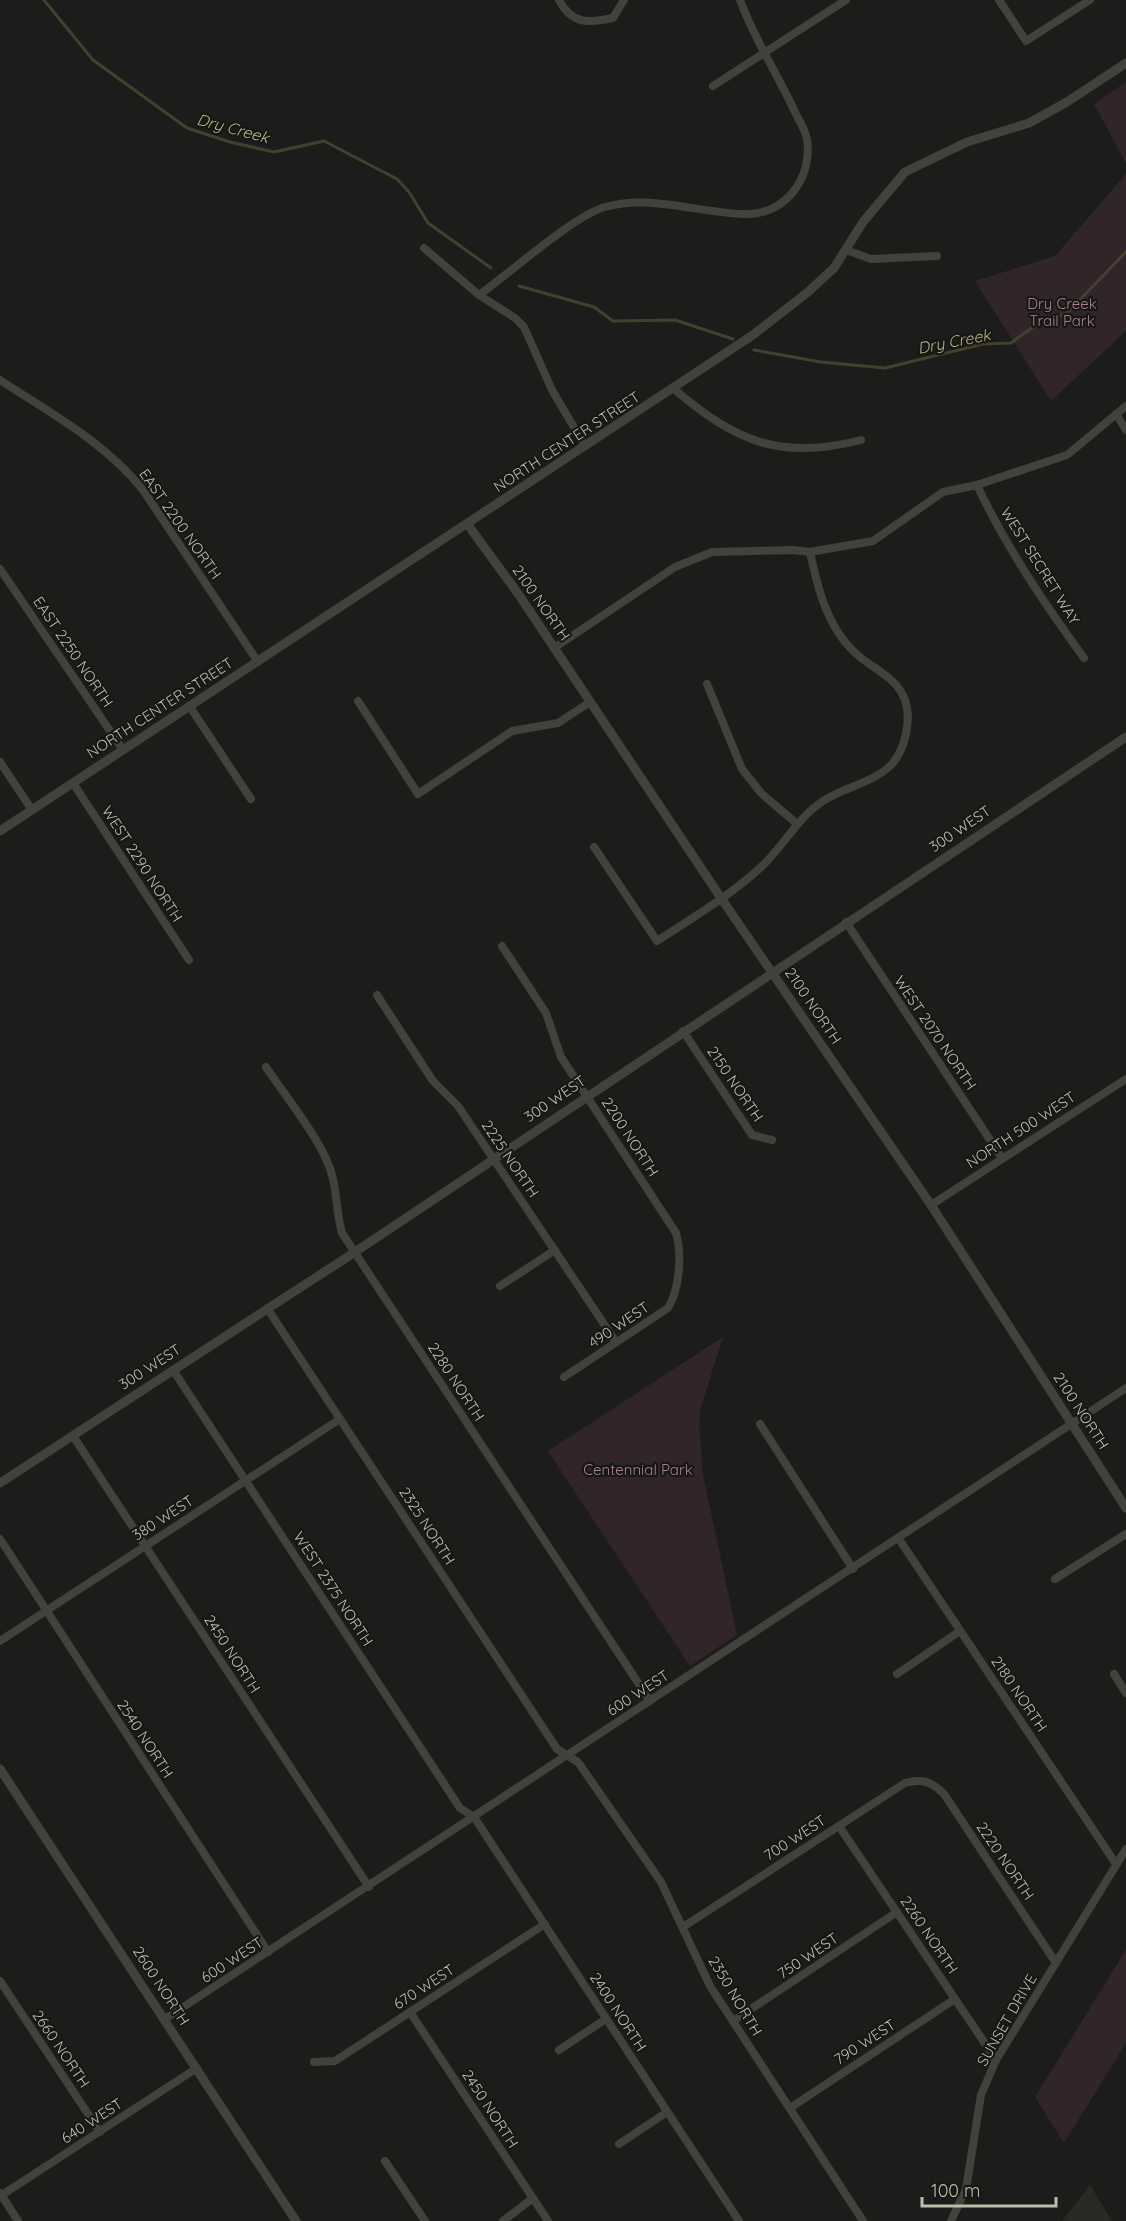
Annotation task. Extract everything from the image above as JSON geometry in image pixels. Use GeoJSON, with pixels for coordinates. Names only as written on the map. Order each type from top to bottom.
{"type":"FeatureCollection","features":[{"type":"Feature","properties":{"kind":"street"},"geometry":{"type":"LineString","coordinates":[[559,0],[565,11],[588,23],[613,18],[624,0]]}},
{"type":"Feature","properties":{"kind":"street"},"geometry":{"type":"LineString","coordinates":[[479,295],[571,226],[602,208],[622,203],[705,208],[746,215],[771,210],[795,191],[807,171],[807,138],[748,22],[740,0]]}},
{"type":"Feature","properties":{"kind":"street"},"geometry":{"type":"LineString","coordinates":[[713,86],[846,0]]}},
{"type":"Feature","properties":{"kind":"street"},"geometry":{"type":"LineString","coordinates":[[999,0],[1026,41],[1090,0]]}},
{"type":"Feature","properties":{"kind":"street","name":"NORTH CENTER STREET"},"geometry":{"type":"LineString","coordinates":[[0,831],[674,389],[800,299],[834,268],[862,222],[905,172],[967,142],[1029,123],[1067,102],[1126,63]]}},
{"type":"Feature","properties":{"kind":"street"},"geometry":{"type":"LineString","coordinates":[[424,248],[479,295],[515,318],[524,327],[552,390],[585,446]]}},
{"type":"Feature","properties":{"kind":"street"},"geometry":{"type":"LineString","coordinates":[[846,250],[871,259],[937,256]]}},
{"type":"Feature","properties":{"kind":"street","name":"EAST 2200 NORTH"},"geometry":{"type":"LineString","coordinates":[[0,380],[94,441],[133,477],[258,662]]}},
{"type":"Feature","properties":{"kind":"street"},"geometry":{"type":"LineString","coordinates":[[674,389],[712,420],[729,430],[757,441],[786,448],[827,449],[861,440]]}},
{"type":"Feature","properties":{"kind":"street"},"geometry":{"type":"LineString","coordinates":[[554,648],[675,567],[712,552],[794,549],[810,552],[873,542],[943,492],[977,485],[1066,455],[1126,406]]}},
{"type":"Feature","properties":{"kind":"street"},"geometry":{"type":"LineString","coordinates":[[1116,414],[1126,430]]}},
{"type":"Feature","properties":{"kind":"street","name":"WEST SECRET WAY"},"geometry":{"type":"LineString","coordinates":[[977,485],[992,518],[1031,582],[1084,658]]}},
{"type":"Feature","properties":{"kind":"street","name":"2100 NORTH"},"geometry":{"type":"LineString","coordinates":[[468,525],[554,648],[771,972],[931,1205],[1126,1508]]}},
{"type":"Feature","properties":{"kind":"street"},"geometry":{"type":"LineString","coordinates":[[594,847],[657,941],[721,898],[761,867],[788,839],[796,823],[823,801],[878,776],[892,764],[903,745],[906,702],[898,686],[860,657],[843,639],[819,593],[810,552]]}},
{"type":"Feature","properties":{"kind":"street","name":"EAST 2250 NORTH"},"geometry":{"type":"LineString","coordinates":[[0,569],[123,750]]}},
{"type":"Feature","properties":{"kind":"street"},"geometry":{"type":"LineString","coordinates":[[707,684],[742,769],[761,793],[796,823]]}},
{"type":"Feature","properties":{"kind":"street"},"geometry":{"type":"LineString","coordinates":[[358,701],[418,794],[512,731],[558,723],[590,702]]}},
{"type":"Feature","properties":{"kind":"street"},"geometry":{"type":"LineString","coordinates":[[190,707],[251,799]]}},
{"type":"Feature","properties":{"kind":"street","name":"300 WEST"},"geometry":{"type":"LineString","coordinates":[[0,1483],[355,1252],[1126,737]]}},
{"type":"Feature","properties":{"kind":"street"},"geometry":{"type":"LineString","coordinates":[[0,762],[32,810]]}},
{"type":"Feature","properties":{"kind":"street","name":"WEST 2290 NORTH"},"geometry":{"type":"LineString","coordinates":[[73,783],[189,960]]}},
{"type":"Feature","properties":{"kind":"street","name":"WEST 2070 NORTH"},"geometry":{"type":"LineString","coordinates":[[846,922],[1002,1158]]}},
{"type":"Feature","properties":{"kind":"street","name":"2200 NORTH"},"geometry":{"type":"LineString","coordinates":[[502,946],[546,1013],[561,1057],[676,1233],[681,1250]]}},
{"type":"Feature","properties":{"kind":"street","name":"2225 NORTH"},"geometry":{"type":"LineString","coordinates":[[377,995],[434,1081],[458,1106],[494,1158],[616,1342]]}},
{"type":"Feature","properties":{"kind":"street","name":"2150 NORTH"},"geometry":{"type":"LineString","coordinates":[[683,1031],[752,1135],[772,1140]]}},
{"type":"Feature","properties":{"kind":"street","name":"2280 NORTH"},"geometry":{"type":"LineString","coordinates":[[266,1067],[327,1160],[337,1190],[338,1219],[342,1233],[650,1701]]}},
{"type":"Feature","properties":{"kind":"street","name":"NORTH 500 WEST"},"geometry":{"type":"LineString","coordinates":[[931,1205],[1126,1079]]}},
{"type":"Feature","properties":{"kind":"street"},"geometry":{"type":"LineString","coordinates":[[500,1286],[555,1250]]}},
{"type":"Feature","properties":{"kind":"street","name":"490 WEST"},"geometry":{"type":"LineString","coordinates":[[564,1377],[668,1308],[673,1299],[681,1250]]}},
{"type":"Feature","properties":{"kind":"street","name":"2325 NORTH"},"geometry":{"type":"LineString","coordinates":[[267,1308],[557,1749],[567,1755]]}},
{"type":"Feature","properties":{"kind":"street","name":"WEST 2375 NORTH"},"geometry":{"type":"LineString","coordinates":[[173,1370],[460,1808],[474,1817]]}},
{"type":"Feature","properties":{"kind":"street","name":"600 WEST"},"geometry":{"type":"LineString","coordinates":[[165,2019],[1126,1388]]}},
{"type":"Feature","properties":{"kind":"street","name":"380 WEST"},"geometry":{"type":"LineString","coordinates":[[0,1641],[340,1419]]}},
{"type":"Feature","properties":{"kind":"street"},"geometry":{"type":"LineString","coordinates":[[760,1424],[853,1569]]}},
{"type":"Feature","properties":{"kind":"street","name":"2450 NORTH"},"geometry":{"type":"LineString","coordinates":[[73,1436],[369,1887]]}},
{"type":"Feature","properties":{"kind":"street"},"geometry":{"type":"LineString","coordinates":[[1055,1579],[1126,1534]]}},
{"type":"Feature","properties":{"kind":"street","name":"2540 NORTH"},"geometry":{"type":"LineString","coordinates":[[0,1539],[268,1952]]}},
{"type":"Feature","properties":{"kind":"street","name":"2180 NORTH"},"geometry":{"type":"LineString","coordinates":[[899,1539],[1116,1864]]}},
{"type":"Feature","properties":{"kind":"street"},"geometry":{"type":"LineString","coordinates":[[897,1674],[960,1631]]}},
{"type":"Feature","properties":{"kind":"street"},"geometry":{"type":"LineString","coordinates":[[1114,1674],[1126,1693]]}},
{"type":"Feature","properties":{"kind":"street","name":"2350 NORTH"},"geometry":{"type":"LineString","coordinates":[[567,1755],[578,1762],[661,1882],[683,1926],[703,1975],[863,2221]]}},
{"type":"Feature","properties":{"kind":"street","name":"2600 NORTH"},"geometry":{"type":"LineString","coordinates":[[0,1769],[296,2221]]}},
{"type":"Feature","properties":{"kind":"street","name":"700 WEST"},"geometry":{"type":"LineString","coordinates":[[683,1926],[905,1783],[925,1781]]}},
{"type":"Feature","properties":{"kind":"street","name":"2220 NORTH"},"geometry":{"type":"LineString","coordinates":[[925,1781],[936,1786],[944,1794],[1056,1963]]}},
{"type":"Feature","properties":{"kind":"street","name":"2400 NORTH"},"geometry":{"type":"LineString","coordinates":[[474,1817],[740,2221]]}},
{"type":"Feature","properties":{"kind":"street","name":"2260 NORTH"},"geometry":{"type":"LineString","coordinates":[[839,1826],[996,2060]]}},
{"type":"Feature","properties":{"kind":"street","name":"SUNSET DRIVE"},"geometry":{"type":"LineString","coordinates":[[951,2221],[966,2189],[981,2095],[996,2060],[1126,1849]]}},
{"type":"Feature","properties":{"kind":"street","name":"750 WEST"},"geometry":{"type":"LineString","coordinates":[[733,2021],[897,1912]]}},
{"type":"Feature","properties":{"kind":"street","name":"670 WEST"},"geometry":{"type":"LineString","coordinates":[[314,2062],[335,2061],[545,1924]]}},
{"type":"Feature","properties":{"kind":"street","name":"2660 NORTH"},"geometry":{"type":"LineString","coordinates":[[0,1981],[100,2132]]}},
{"type":"Feature","properties":{"kind":"street","name":"790 WEST"},"geometry":{"type":"LineString","coordinates":[[790,2108],[955,1999]]}},
{"type":"Feature","properties":{"kind":"street","name":"2450 NORTH"},"geometry":{"type":"LineString","coordinates":[[410,2012],[548,2221]]}},
{"type":"Feature","properties":{"kind":"street"},"geometry":{"type":"LineString","coordinates":[[559,2050],[606,2019]]}},
{"type":"Feature","properties":{"kind":"street","name":"640 WEST"},"geometry":{"type":"LineString","coordinates":[[1,2194],[197,2068]]}},
{"type":"Feature","properties":{"kind":"street"},"geometry":{"type":"LineString","coordinates":[[619,2144],[668,2112]]}},
{"type":"Feature","properties":{"kind":"street"},"geometry":{"type":"LineString","coordinates":[[385,2161],[425,2221]]}},
{"type":"Feature","properties":{"kind":"street"},"geometry":{"type":"LineString","coordinates":[[1,2194],[18,2221]]}},
{"type":"Feature","properties":{"kind":"street"},"geometry":{"type":"LineString","coordinates":[[502,2221],[533,2198]]}},
{"type":"Feature","properties":{"kind":"shaded area"},"geometry":{"type":"Polygon","coordinates":[[[1090,2185],[1112,2221],[1062,2221],[1074,2206],[1090,2185]]]}},
{"type":"Feature","properties":{"kind":"green space"},"geometry":{"type":"Polygon","coordinates":[[[1126,82],[1126,163],[1094,104],[1126,82]]]}},
{"type":"Feature","properties":{"kind":"green space","name":"Dry Creek Trail Park"},"geometry":{"type":"Polygon","coordinates":[[[1126,174],[1126,331],[1051,401],[975,281],[1055,256],[1126,174]]]}},
{"type":"Feature","properties":{"kind":"green space","name":"Centennial Park"},"geometry":{"type":"Polygon","coordinates":[[[723,1337],[700,1410],[699,1426],[703,1475],[737,1635],[690,1666],[548,1451],[723,1337]]]}},
{"type":"Feature","properties":{"kind":"green space"},"geometry":{"type":"Polygon","coordinates":[[[1126,1950],[1126,2043],[1064,2143],[1035,2097],[1126,1950]]]}},
{"type":"Feature","properties":{"kind":"waterway","name":"Dry Creek"},"geometry":{"type":"LineString","coordinates":[[44,0],[93,60],[187,128],[230,142],[274,152],[324,141],[397,179],[409,192],[428,223],[491,268]]}},
{"type":"Feature","properties":{"kind":"waterway","name":"Dry Creek"},"geometry":{"type":"LineString","coordinates":[[754,350],[821,362],[885,368],[983,344],[1011,343],[1033,327],[1067,313],[1126,252]]}},
{"type":"Feature","properties":{"kind":"waterway","name":"Dry Creek"},"geometry":{"type":"LineString","coordinates":[[519,286],[594,307],[613,321],[675,320],[733,339]]}}]}
